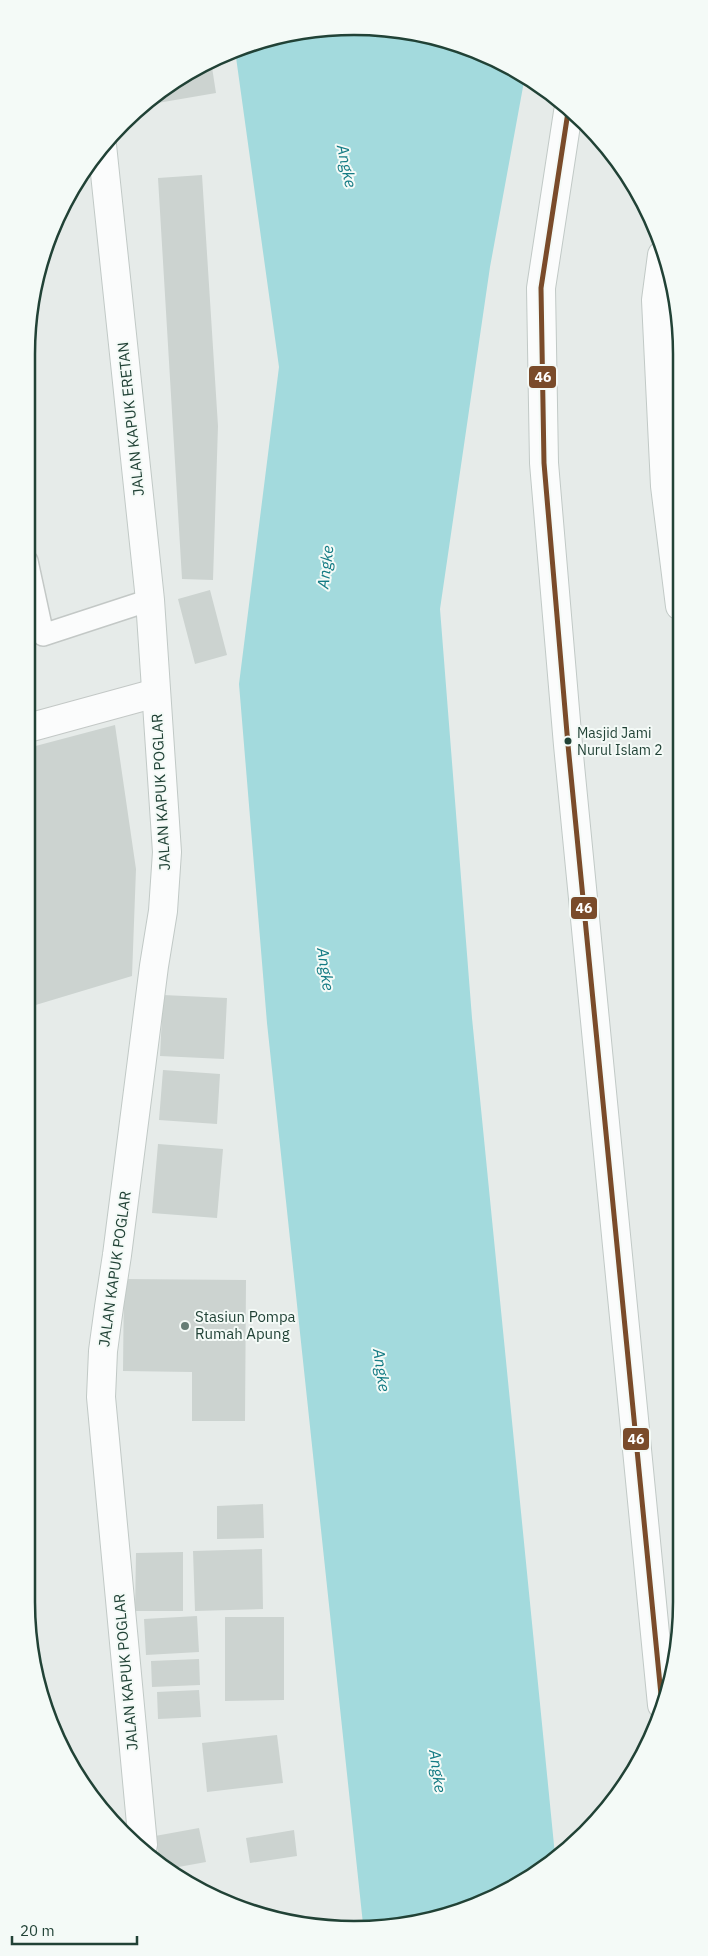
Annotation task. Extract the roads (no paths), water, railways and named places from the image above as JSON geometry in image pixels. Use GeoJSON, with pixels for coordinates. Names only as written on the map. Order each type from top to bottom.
{"type":"FeatureCollection","features":[{"type":"Feature","properties":{"kind":"main road"},"geometry":{"type":"LineString","coordinates":[[567,117],[541,288],[544,464],[568,745],[660,1690]]}},
{"type":"Feature","properties":{"kind":"main road","name":"JALAN KAPUK ERETAN"},"geometry":{"type":"LineString","coordinates":[[103,157],[150,600],[156,693]]}},
{"type":"Feature","properties":{"kind":"main road"},"geometry":{"type":"LineString","coordinates":[[663,275],[673,500]]}},
{"type":"Feature","properties":{"kind":"main road"},"geometry":{"type":"LineString","coordinates":[[35,726],[156,693]]}},
{"type":"Feature","properties":{"kind":"main road","name":"JALAN KAPUK POGLAR"},"geometry":{"type":"LineString","coordinates":[[143,1841],[101,1397],[103,1351],[163,911],[167,852],[156,693]]}},
{"type":"Feature","properties":{"kind":"lane"},"geometry":{"type":"LineString","coordinates":[[35,637],[150,600]]}},
{"type":"Feature","properties":{"kind":"water","name":"Angke"},"geometry":{"type":"Polygon","coordinates":[[[333,36],[375,36],[416,41],[457,52],[495,68],[524,84],[490,267],[440,609],[472,1018],[554,1850],[514,1878],[476,1897],[416,1915],[375,1920],[363,1921],[267,1023],[239,684],[279,367],[236,58],[292,41],[333,36]]]}},
{"type":"Feature","properties":{"kind":"place","name":"Masjid Jami Nurul Islam 2"},"geometry":{"type":"Point","coordinates":[568,741]}},
{"type":"Feature","properties":{"kind":"place","name":"Stasiun Pompa Rumah Apung"},"geometry":{"type":"Point","coordinates":[185,1326]}}]}
